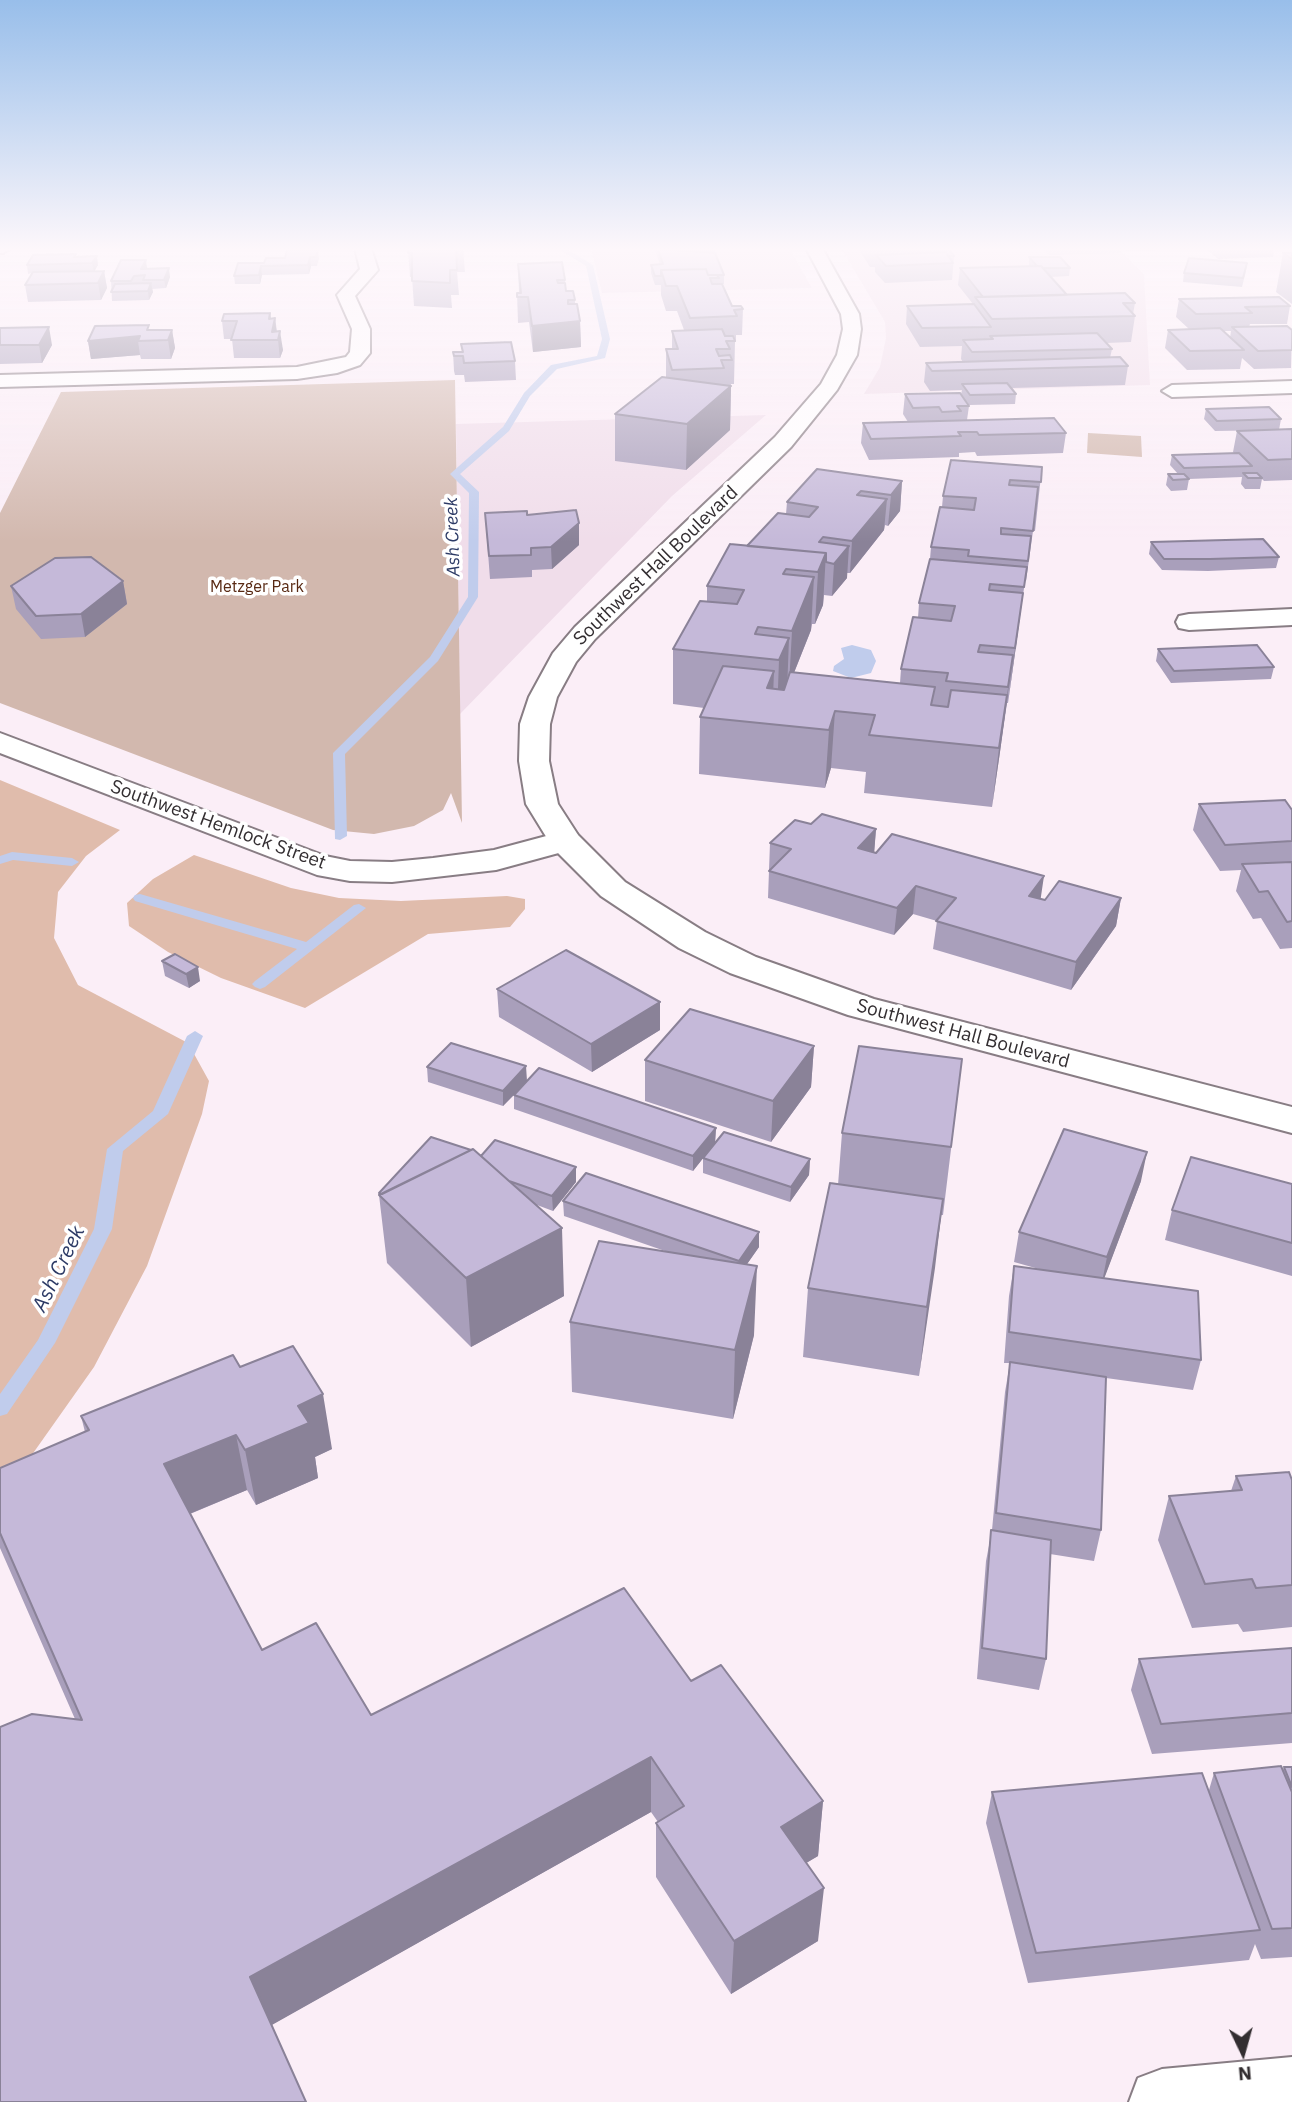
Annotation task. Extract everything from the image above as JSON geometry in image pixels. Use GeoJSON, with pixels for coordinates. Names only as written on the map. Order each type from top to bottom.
{"type":"FeatureCollection","features":[{"type":"Feature","properties":{"kind":"main road"},"geometry":{"type":"LineString","coordinates":[[0,381],[297,373],[337,367],[360,354],[360,346]]}},
{"type":"Feature","properties":{"kind":"main road","name":"Southwest Hall Boulevard"},"geometry":{"type":"LineString","coordinates":[[849,346],[847,355],[830,386],[783,442],[585,633],[563,659],[543,697],[535,724],[534,761],[542,804],[565,841],[613,889],[645,911],[713,950],[800,987],[861,1007],[1292,1120]]}},
{"type":"Feature","properties":{"kind":"main road"},"geometry":{"type":"LineString","coordinates":[[1172,391],[1292,387]]}},
{"type":"Feature","properties":{"kind":"main road"},"geometry":{"type":"LineString","coordinates":[[1189,622],[1292,617]]}},
{"type":"Feature","properties":{"kind":"main road","name":"Southwest Hemlock Street"},"geometry":{"type":"LineString","coordinates":[[0,742],[317,865],[392,872],[496,860],[565,841]]}},
{"type":"Feature","properties":{"kind":"main road"},"geometry":{"type":"LineString","coordinates":[[1162,2102],[1292,2090]]}},
{"type":"Feature","properties":{"kind":"shaded area"},"geometry":{"type":"Polygon","coordinates":[[[884,346],[1148,346],[1150,385],[864,394],[880,367],[884,346]]]}},
{"type":"Feature","properties":{"kind":"shaded area"},"geometry":{"type":"Polygon","coordinates":[[[766,415],[672,496],[460,714],[456,424],[766,415]]]}},
{"type":"Feature","properties":{"kind":"shaded area"},"geometry":{"type":"Polygon","coordinates":[[[0,780],[120,830],[86,856],[58,892],[54,938],[78,985],[188,1043],[209,1081],[202,1114],[147,1266],[94,1367],[0,1500],[0,780]]]}},
{"type":"Feature","properties":{"kind":"shaded area"},"geometry":{"type":"Polygon","coordinates":[[[194,855],[291,888],[339,898],[401,901],[507,896],[525,899],[525,909],[510,927],[428,934],[305,1008],[221,978],[168,952],[129,926],[127,903],[153,879],[194,855]]]}},
{"type":"Feature","properties":{"kind":"green space","name":"Metzger Park"},"geometry":{"type":"Polygon","coordinates":[[[455,380],[462,823],[451,793],[443,810],[414,826],[374,834],[333,830],[0,703],[0,513],[61,392],[455,380]]]}},
{"type":"Feature","properties":{"kind":"green space"},"geometry":{"type":"Polygon","coordinates":[[[1088,433],[1141,436],[1142,457],[1087,453],[1088,433]]]}},
{"type":"Feature","properties":{"kind":"water"},"geometry":{"type":"Polygon","coordinates":[[[852,645],[871,650],[876,661],[871,673],[851,678],[833,671],[834,666],[844,659],[841,648],[852,645]]]}},
{"type":"Feature","properties":{"kind":"building"},"geometry":{"type":"Polygon","coordinates":[[[462,346],[512,346],[515,361],[464,363],[463,356],[454,356],[453,352],[463,352],[462,346]]]}},
{"type":"Feature","properties":{"kind":"building"},"geometry":{"type":"Polygon","coordinates":[[[677,346],[729,346],[730,349],[716,349],[719,356],[730,355],[732,360],[721,360],[724,368],[672,370],[666,349],[678,349],[677,346]]]}},
{"type":"Feature","properties":{"kind":"building"},"geometry":{"type":"Polygon","coordinates":[[[968,346],[1109,346],[1112,349],[972,352],[968,346]]]}},
{"type":"Feature","properties":{"kind":"building"},"geometry":{"type":"Polygon","coordinates":[[[1185,346],[1240,346],[1244,350],[1190,351],[1185,346]]]}},
{"type":"Feature","properties":{"kind":"building"},"geometry":{"type":"Polygon","coordinates":[[[1253,346],[1292,346],[1292,350],[1258,351],[1253,346]]]}},
{"type":"Feature","properties":{"kind":"building"},"geometry":{"type":"Polygon","coordinates":[[[1120,357],[1128,366],[932,371],[926,363],[1120,357]]]}},
{"type":"Feature","properties":{"kind":"building"},"geometry":{"type":"Polygon","coordinates":[[[662,377],[731,386],[687,424],[615,414],[662,377]]]}},
{"type":"Feature","properties":{"kind":"building"},"geometry":{"type":"Polygon","coordinates":[[[1007,383],[1016,394],[970,395],[962,384],[1007,383]]]}},
{"type":"Feature","properties":{"kind":"building"},"geometry":{"type":"Polygon","coordinates":[[[960,393],[969,406],[957,406],[961,411],[942,412],[939,407],[913,408],[905,394],[960,393]]]}},
{"type":"Feature","properties":{"kind":"building"},"geometry":{"type":"Polygon","coordinates":[[[1269,407],[1281,419],[1217,421],[1206,409],[1269,407]]]}},
{"type":"Feature","properties":{"kind":"building"},"geometry":{"type":"Polygon","coordinates":[[[1054,418],[1066,433],[979,435],[977,432],[958,432],[961,436],[871,439],[863,423],[1054,418]]]}},
{"type":"Feature","properties":{"kind":"building"},"geometry":{"type":"Polygon","coordinates":[[[1292,429],[1292,459],[1268,460],[1237,431],[1292,429]]]}},
{"type":"Feature","properties":{"kind":"building"},"geometry":{"type":"Polygon","coordinates":[[[1239,453],[1252,466],[1184,468],[1172,455],[1239,453]]]}},
{"type":"Feature","properties":{"kind":"building"},"geometry":{"type":"Polygon","coordinates":[[[951,460],[1042,467],[1041,482],[1010,480],[1009,485],[1038,487],[1033,531],[1001,528],[1001,534],[1031,536],[1028,561],[968,556],[969,550],[931,547],[940,507],[974,510],[976,498],[943,496],[951,460]]]}},
{"type":"Feature","properties":{"kind":"building"},"geometry":{"type":"Polygon","coordinates":[[[817,469],[902,481],[891,495],[861,491],[857,495],[887,499],[852,541],[823,537],[819,542],[849,546],[834,564],[826,562],[826,553],[747,546],[778,513],[809,517],[818,507],[787,502],[817,469]]]}},
{"type":"Feature","properties":{"kind":"building"},"geometry":{"type":"Polygon","coordinates":[[[1243,473],[1257,473],[1262,478],[1248,478],[1243,473]]]}},
{"type":"Feature","properties":{"kind":"building"},"geometry":{"type":"Polygon","coordinates":[[[1168,474],[1184,474],[1189,479],[1173,480],[1168,474]]]}},
{"type":"Feature","properties":{"kind":"building"},"geometry":{"type":"Polygon","coordinates":[[[576,510],[579,523],[551,547],[531,548],[531,555],[489,556],[485,513],[527,511],[527,515],[576,510]]]}},
{"type":"Feature","properties":{"kind":"building"},"geometry":{"type":"Polygon","coordinates":[[[1263,539],[1279,557],[1164,559],[1151,542],[1263,539]]]}},
{"type":"Feature","properties":{"kind":"building"},"geometry":{"type":"Polygon","coordinates":[[[730,544],[826,553],[818,572],[786,569],[783,574],[814,577],[792,631],[758,627],[755,634],[789,638],[779,660],[673,649],[700,601],[737,604],[744,590],[707,586],[730,544]]]}},
{"type":"Feature","properties":{"kind":"building"},"geometry":{"type":"Polygon","coordinates":[[[91,557],[123,581],[81,614],[36,616],[11,586],[55,558],[91,557]]]}},
{"type":"Feature","properties":{"kind":"building"},"geometry":{"type":"Polygon","coordinates":[[[930,559],[1027,567],[1024,587],[990,584],[989,590],[1023,593],[1015,648],[980,645],[978,652],[1013,655],[1008,687],[946,681],[948,673],[901,669],[913,617],[951,621],[955,606],[919,603],[930,559]]]}},
{"type":"Feature","properties":{"kind":"building"},"geometry":{"type":"Polygon","coordinates":[[[1257,645],[1274,667],[1174,671],[1158,649],[1257,645]]]}},
{"type":"Feature","properties":{"kind":"building"},"geometry":{"type":"Polygon","coordinates":[[[723,666],[774,671],[767,688],[784,690],[790,672],[935,687],[931,705],[948,707],[951,690],[1007,695],[999,748],[869,735],[875,715],[835,711],[829,730],[700,717],[723,666]]]}},
{"type":"Feature","properties":{"kind":"building"},"geometry":{"type":"Polygon","coordinates":[[[1285,800],[1292,810],[1292,841],[1225,845],[1199,804],[1285,800]]]}},
{"type":"Feature","properties":{"kind":"building"},"geometry":{"type":"Polygon","coordinates":[[[822,814],[876,829],[858,848],[876,853],[892,834],[1044,876],[1029,896],[1045,900],[1059,881],[1121,898],[1076,962],[936,921],[956,898],[916,886],[897,908],[769,871],[791,849],[770,843],[795,820],[811,824],[822,814]]]}},
{"type":"Feature","properties":{"kind":"building"},"geometry":{"type":"Polygon","coordinates":[[[1292,862],[1292,921],[1287,922],[1268,891],[1259,892],[1242,864],[1292,862]]]}},
{"type":"Feature","properties":{"kind":"building"},"geometry":{"type":"Polygon","coordinates":[[[566,950],[660,1002],[591,1044],[497,989],[566,950]]]}},
{"type":"Feature","properties":{"kind":"building"},"geometry":{"type":"Polygon","coordinates":[[[175,954],[198,967],[186,974],[162,961],[175,954]]]}},
{"type":"Feature","properties":{"kind":"building"},"geometry":{"type":"Polygon","coordinates":[[[690,1009],[814,1046],[773,1101],[645,1060],[690,1009]]]}},
{"type":"Feature","properties":{"kind":"building"},"geometry":{"type":"Polygon","coordinates":[[[451,1043],[526,1066],[503,1091],[427,1067],[451,1043]]]}},
{"type":"Feature","properties":{"kind":"building"},"geometry":{"type":"Polygon","coordinates":[[[859,1046],[962,1059],[951,1147],[842,1133],[859,1046]]]}},
{"type":"Feature","properties":{"kind":"building"},"geometry":{"type":"Polygon","coordinates":[[[539,1068],[716,1128],[693,1156],[514,1095],[539,1068]]]}},
{"type":"Feature","properties":{"kind":"building"},"geometry":{"type":"Polygon","coordinates":[[[1064,1129],[1147,1152],[1107,1257],[1019,1232],[1064,1129]]]}},
{"type":"Feature","properties":{"kind":"building"},"geometry":{"type":"Polygon","coordinates":[[[724,1132],[810,1159],[791,1187],[703,1158],[724,1132]]]}},
{"type":"Feature","properties":{"kind":"building"},"geometry":{"type":"Polygon","coordinates":[[[431,1137],[471,1150],[382,1194],[379,1193],[431,1137]]]}},
{"type":"Feature","properties":{"kind":"building"},"geometry":{"type":"Polygon","coordinates":[[[495,1140],[576,1167],[552,1196],[509,1181],[481,1156],[495,1140]]]}},
{"type":"Feature","properties":{"kind":"building"},"geometry":{"type":"Polygon","coordinates":[[[473,1149],[562,1228],[466,1278],[379,1195],[473,1149]]]}},
{"type":"Feature","properties":{"kind":"building"},"geometry":{"type":"Polygon","coordinates":[[[1191,1157],[1292,1184],[1292,1243],[1172,1210],[1191,1157]]]}},
{"type":"Feature","properties":{"kind":"building"},"geometry":{"type":"Polygon","coordinates":[[[586,1173],[759,1232],[739,1261],[563,1201],[586,1173]]]}},
{"type":"Feature","properties":{"kind":"building"},"geometry":{"type":"Polygon","coordinates":[[[830,1183],[943,1199],[927,1307],[808,1288],[830,1183]]]}},
{"type":"Feature","properties":{"kind":"building"},"geometry":{"type":"Polygon","coordinates":[[[599,1241],[757,1266],[735,1350],[570,1322],[599,1241]]]}},
{"type":"Feature","properties":{"kind":"building"},"geometry":{"type":"Polygon","coordinates":[[[1014,1266],[1198,1291],[1201,1360],[1009,1332],[1014,1266]]]}},
{"type":"Feature","properties":{"kind":"building"},"geometry":{"type":"Polygon","coordinates":[[[293,1346],[323,1394],[298,1406],[309,1423],[245,1450],[236,1435],[164,1464],[262,1650],[316,1623],[371,1715],[624,1588],[691,1681],[721,1665],[823,1801],[781,1827],[824,1888],[734,1941],[656,1823],[684,1806],[651,1757],[250,1977],[306,2102],[0,2102],[0,1727],[32,1714],[82,1720],[0,1533],[0,1468],[89,1430],[81,1416],[233,1355],[240,1367],[293,1346]]]}},
{"type":"Feature","properties":{"kind":"building"},"geometry":{"type":"Polygon","coordinates":[[[1010,1362],[1106,1377],[1101,1530],[996,1513],[1010,1362]]]}},
{"type":"Feature","properties":{"kind":"building"},"geometry":{"type":"Polygon","coordinates":[[[1289,1472],[1292,1480],[1292,1585],[1256,1588],[1252,1579],[1205,1584],[1169,1496],[1242,1490],[1236,1476],[1289,1472]]]}},
{"type":"Feature","properties":{"kind":"building"},"geometry":{"type":"Polygon","coordinates":[[[991,1530],[1051,1540],[1046,1659],[982,1648],[991,1530]]]}},
{"type":"Feature","properties":{"kind":"building"},"geometry":{"type":"Polygon","coordinates":[[[1292,1648],[1292,1713],[1161,1724],[1139,1659],[1292,1648]]]}},
{"type":"Feature","properties":{"kind":"building"},"geometry":{"type":"Polygon","coordinates":[[[1281,1766],[1292,1792],[1292,1928],[1272,1929],[1214,1773],[1281,1766]]]}},
{"type":"Feature","properties":{"kind":"building"},"geometry":{"type":"Polygon","coordinates":[[[1284,1767],[1292,1767],[1292,1787],[1284,1767]]]}},
{"type":"Feature","properties":{"kind":"building"},"geometry":{"type":"Polygon","coordinates":[[[1202,1773],[1260,1930],[1036,1953],[992,1792],[1202,1773]]]}},
{"type":"Feature","properties":{"kind":"waterway","name":"Ash Creek"},"geometry":{"type":"LineString","coordinates":[[340,836],[339,753],[434,659],[473,597],[474,492],[455,474],[506,429],[527,395],[554,367],[601,358],[604,346]]}},
{"type":"Feature","properties":{"kind":"waterway"},"geometry":{"type":"LineString","coordinates":[[0,860],[12,856],[72,862]]}},
{"type":"Feature","properties":{"kind":"waterway"},"geometry":{"type":"LineString","coordinates":[[140,898],[307,947]]}},
{"type":"Feature","properties":{"kind":"waterway","name":"Ash Creek"},"geometry":{"type":"LineString","coordinates":[[260,984],[359,908]]}},
{"type":"Feature","properties":{"kind":"waterway","name":"Ash Creek"},"geometry":{"type":"LineString","coordinates":[[0,1409],[46,1343],[103,1229],[115,1149],[160,1114],[195,1036]]}}]}
